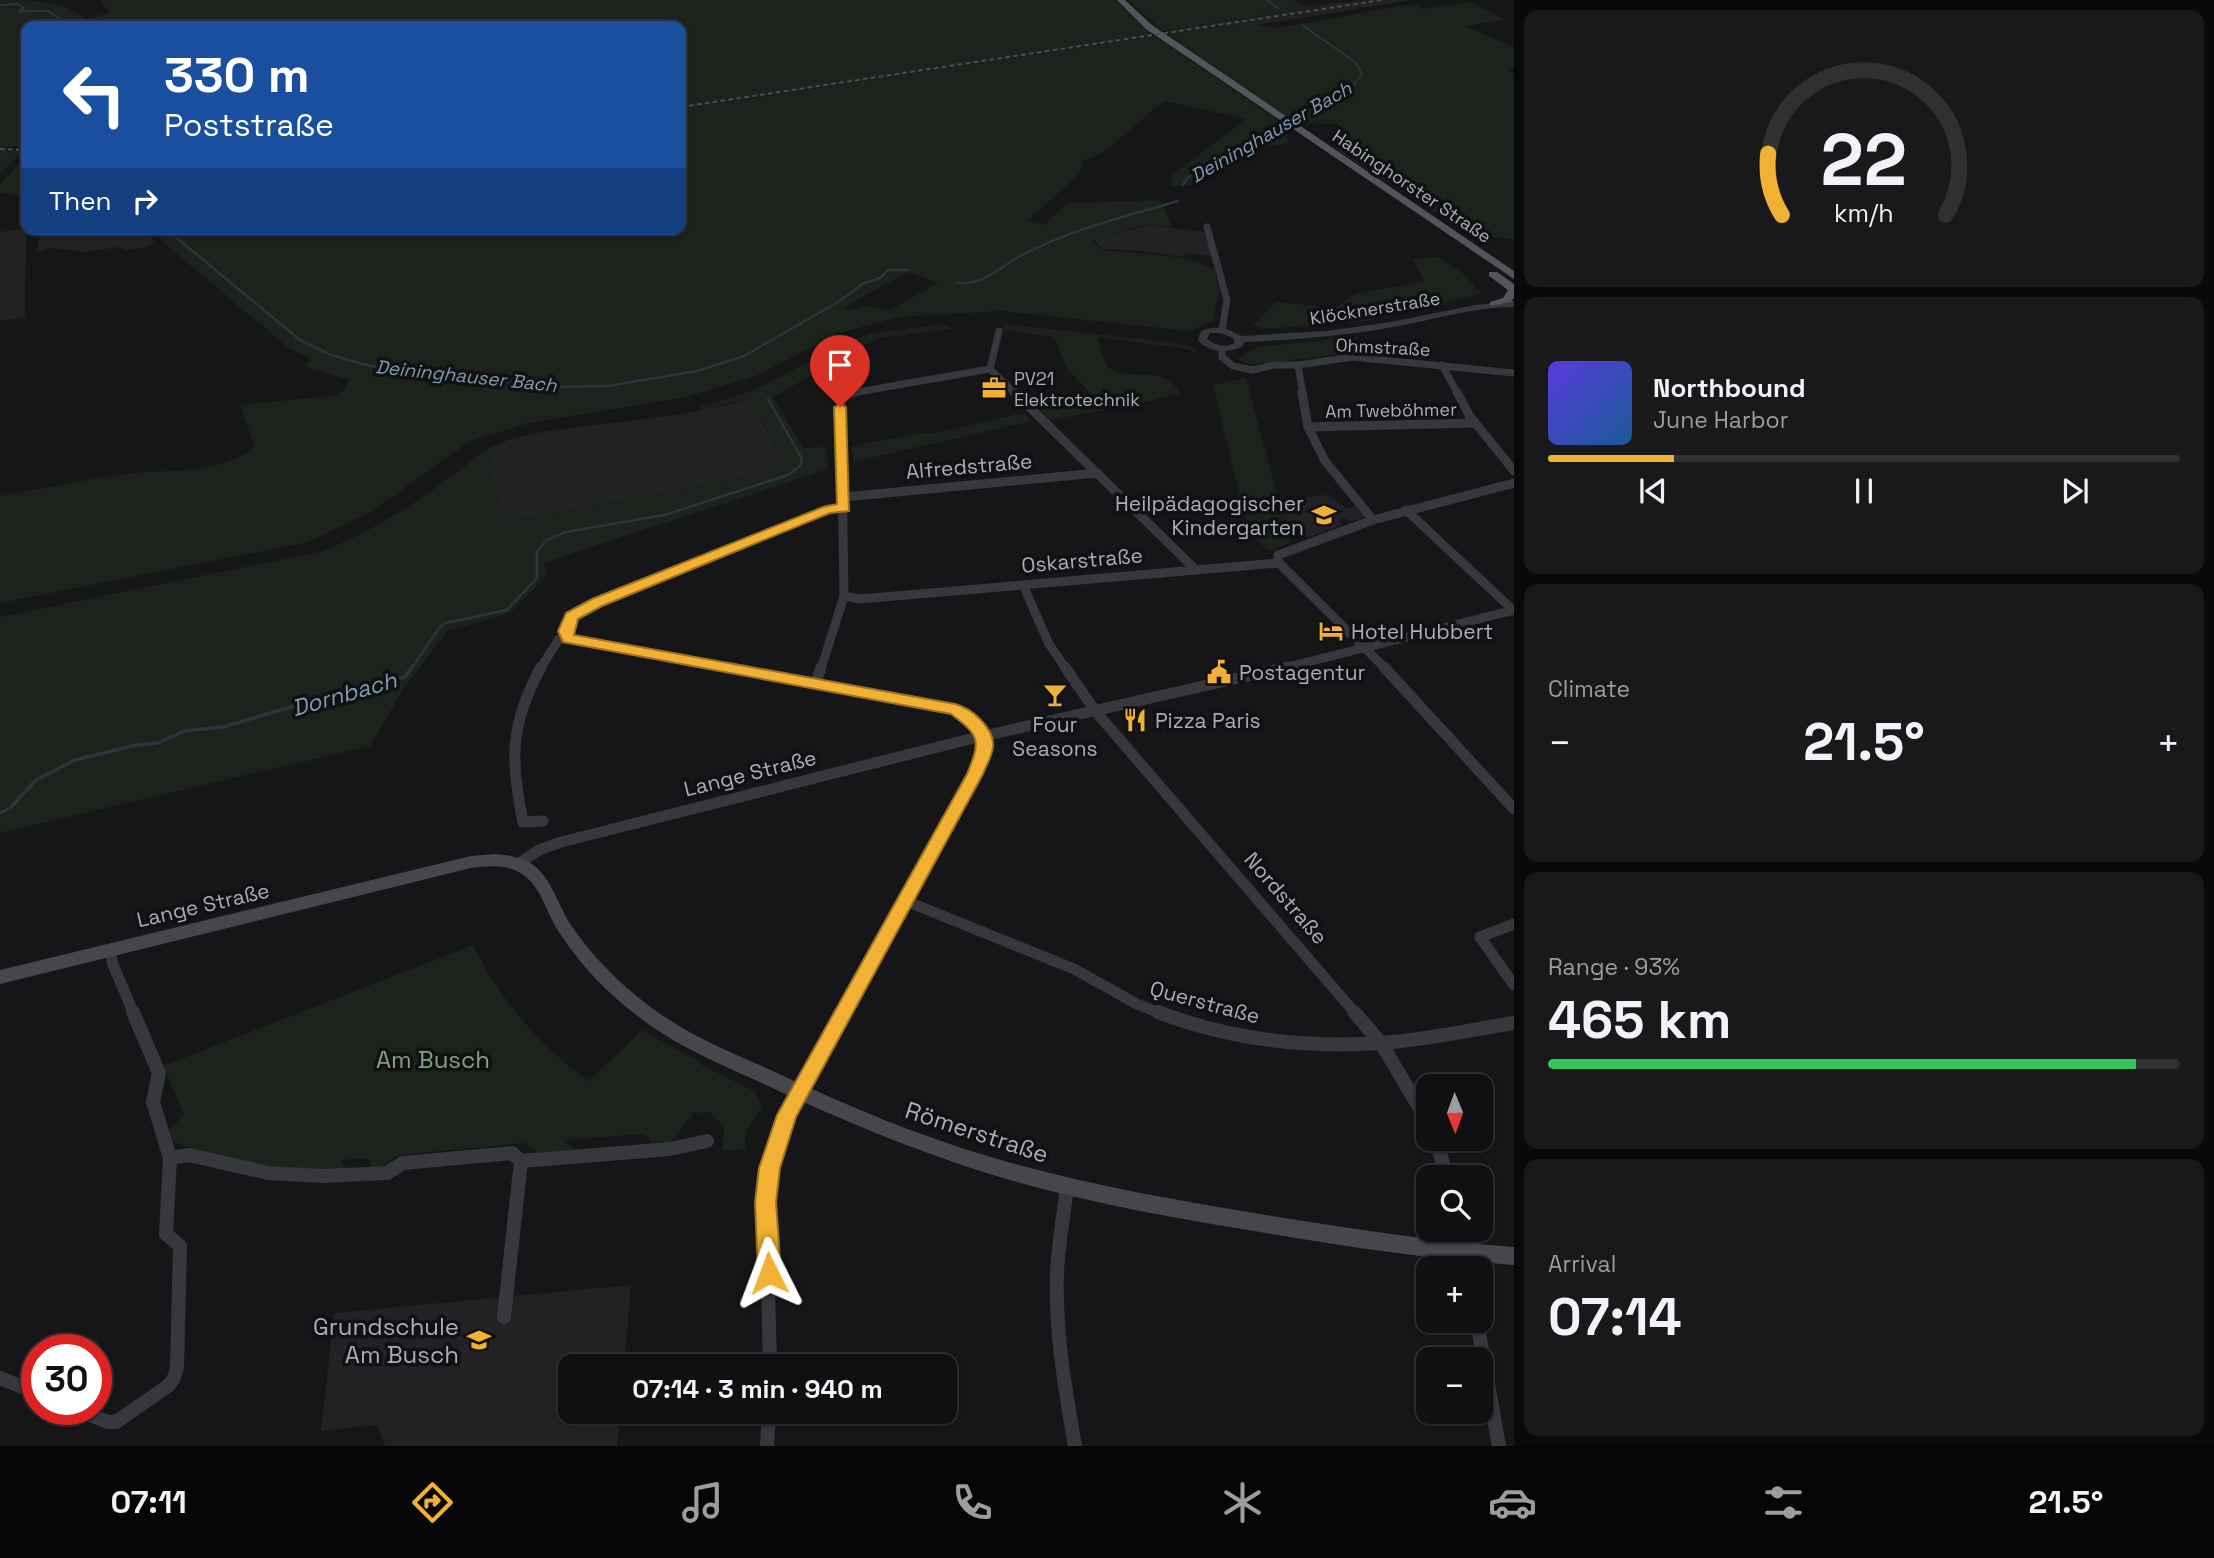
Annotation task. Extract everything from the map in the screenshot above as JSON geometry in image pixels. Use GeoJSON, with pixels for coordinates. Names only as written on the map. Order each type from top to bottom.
{"type":"FeatureCollection","features":[{"type":"Feature","properties":{"kind":"main road","name":"Habinghorster Straße"},"geometry":{"type":"LineString","coordinates":[[1121,0],[1149,27],[1514,276]]}},
{"type":"Feature","properties":{"kind":"main road"},"geometry":{"type":"LineString","coordinates":[[1415,210],[1471,258],[1514,290],[1507,300],[1494,304]]}},
{"type":"Feature","properties":{"kind":"main road","name":"Lange Straße"},"geometry":{"type":"LineString","coordinates":[[0,977],[471,862],[502,861],[518,864]]}},
{"type":"Feature","properties":{"kind":"main road","name":"Römerstraße"},"geometry":{"type":"LineString","coordinates":[[518,864],[531,872],[541,883],[556,915],[585,959],[626,998],[664,1026],[696,1044],[839,1110],[948,1151],[1068,1186],[1440,1256]]}},
{"type":"Feature","properties":{"kind":"main road","name":"Römerstraße"},"geometry":{"type":"LineString","coordinates":[[1493,1258],[1514,1256]]}},
{"type":"Feature","properties":{"kind":"street"},"geometry":{"type":"LineString","coordinates":[[1207,227],[1227,300],[1222,330]]}},
{"type":"Feature","properties":{"kind":"street","name":"Klöcknerstraße"},"geometry":{"type":"LineString","coordinates":[[1240,339],[1341,332],[1494,304],[1514,304]]}},
{"type":"Feature","properties":{"kind":"street"},"geometry":{"type":"LineString","coordinates":[[1222,330],[1240,339],[1237,347],[1222,349],[1208,345],[1202,337],[1208,331],[1222,330]]}},
{"type":"Feature","properties":{"kind":"street"},"geometry":{"type":"LineString","coordinates":[[990,369],[999,331]]}},
{"type":"Feature","properties":{"kind":"street","name":"Ohmstraße"},"geometry":{"type":"LineString","coordinates":[[1222,349],[1222,357],[1227,362],[1245,369],[1352,357],[1514,373]]}},
{"type":"Feature","properties":{"kind":"street"},"geometry":{"type":"LineString","coordinates":[[1298,365],[1308,427],[1325,461],[1373,520]]}},
{"type":"Feature","properties":{"kind":"street"},"geometry":{"type":"LineString","coordinates":[[1442,365],[1475,423],[1514,471]]}},
{"type":"Feature","properties":{"kind":"street"},"geometry":{"type":"LineString","coordinates":[[990,369],[1195,569]]}},
{"type":"Feature","properties":{"kind":"street"},"geometry":{"type":"LineString","coordinates":[[816,683],[844,596],[841,397],[990,369]]}},
{"type":"Feature","properties":{"kind":"street","name":"Am Tweböhmer"},"geometry":{"type":"LineString","coordinates":[[1308,427],[1475,423]]}},
{"type":"Feature","properties":{"kind":"street","name":"Alfredstraße"},"geometry":{"type":"LineString","coordinates":[[543,821],[523,822],[511,771],[514,728],[522,704],[553,646],[559,639],[568,638],[566,625],[571,617],[597,602],[844,502],[1098,473]]}},
{"type":"Feature","properties":{"kind":"street"},"geometry":{"type":"LineString","coordinates":[[1514,483],[1373,520],[1278,555],[1279,563],[1364,646],[1470,758],[1514,809]]}},
{"type":"Feature","properties":{"kind":"street"},"geometry":{"type":"LineString","coordinates":[[1406,510],[1514,610]]}},
{"type":"Feature","properties":{"kind":"street","name":"Oskarstraße"},"geometry":{"type":"LineString","coordinates":[[844,596],[885,597],[1279,563]]}},
{"type":"Feature","properties":{"kind":"street","name":"Nordstraße"},"geometry":{"type":"LineString","coordinates":[[1023,585],[1049,644],[1096,712],[1381,1043],[1416,1102]]}},
{"type":"Feature","properties":{"kind":"street","name":"Lange Straße"},"geometry":{"type":"LineString","coordinates":[[518,864],[552,844],[1514,610]]}},
{"type":"Feature","properties":{"kind":"street"},"geometry":{"type":"LineString","coordinates":[[568,638],[955,709],[977,725],[984,737],[982,759],[906,901],[798,1091],[773,1150],[766,1202],[770,1354]]}},
{"type":"Feature","properties":{"kind":"street","name":"Querstraße"},"geometry":{"type":"LineString","coordinates":[[906,901],[1074,969],[1137,1004],[1176,1019],[1287,1043],[1381,1043],[1514,1023]]}},
{"type":"Feature","properties":{"kind":"street"},"geometry":{"type":"LineString","coordinates":[[1514,924],[1480,937],[1514,985]]}},
{"type":"Feature","properties":{"kind":"street"},"geometry":{"type":"LineString","coordinates":[[111,949],[112,962],[159,1073],[153,1102],[170,1158],[166,1234],[180,1246],[177,1367],[174,1378],[168,1386],[116,1422],[112,1422]]}},
{"type":"Feature","properties":{"kind":"street"},"geometry":{"type":"LineString","coordinates":[[170,1158],[189,1155],[268,1172],[322,1176],[387,1173],[403,1163],[512,1153],[521,1161],[670,1149],[707,1141]]}},
{"type":"Feature","properties":{"kind":"street"},"geometry":{"type":"LineString","coordinates":[[504,1317],[521,1161]]}},
{"type":"Feature","properties":{"kind":"street"},"geometry":{"type":"LineString","coordinates":[[1068,1186],[1057,1270],[1057,1307],[1060,1355],[1074,1446]]}},
{"type":"Feature","properties":{"kind":"street"},"geometry":{"type":"LineString","coordinates":[[1478,1333],[1499,1446]]}},
{"type":"Feature","properties":{"kind":"street"},"geometry":{"type":"LineString","coordinates":[[0,1378],[21,1387]]}},
{"type":"Feature","properties":{"kind":"street"},"geometry":{"type":"LineString","coordinates":[[767,1446],[768,1424]]}},
{"type":"Feature","properties":{"kind":"shaded area"},"geometry":{"type":"Polygon","coordinates":[[[1364,0],[1411,0],[1251,26],[1243,23],[1170,33],[1166,31],[1364,0]]]}},
{"type":"Feature","properties":{"kind":"shaded area"},"geometry":{"type":"Polygon","coordinates":[[[1147,33],[1151,36],[686,108],[686,102],[1147,33]]]}},
{"type":"Feature","properties":{"kind":"shaded area"},"geometry":{"type":"Polygon","coordinates":[[[1149,225],[1205,232],[1212,256],[1186,253],[1182,257],[1103,249],[1094,240],[1149,225]]]}},
{"type":"Feature","properties":{"kind":"shaded area"},"geometry":{"type":"Polygon","coordinates":[[[21,229],[21,235],[26,235],[25,317],[0,321],[0,232],[21,229]]]}},
{"type":"Feature","properties":{"kind":"shaded area"},"geometry":{"type":"Polygon","coordinates":[[[39,235],[149,235],[154,241],[149,246],[128,250],[118,247],[87,252],[50,248],[35,250],[38,248],[39,235]]]}},
{"type":"Feature","properties":{"kind":"shaded area"},"geometry":{"type":"Polygon","coordinates":[[[741,402],[752,406],[771,438],[781,463],[776,471],[506,522],[488,466],[493,457],[485,450],[510,439],[546,431],[671,416],[741,402]]]}},
{"type":"Feature","properties":{"kind":"shaded area","name":"Heilpädagogischer Kindergarten"},"geometry":{"type":"Polygon","coordinates":[[[1328,495],[1347,509],[1355,506],[1365,517],[1350,522],[1345,518],[1338,521],[1343,525],[1306,538],[1285,522],[1279,500],[1328,495]]]}},
{"type":"Feature","properties":{"kind":"shaded area","name":"Grundschule Am Busch"},"geometry":{"type":"Polygon","coordinates":[[[631,1285],[625,1354],[558,1354],[558,1424],[619,1424],[617,1446],[385,1446],[377,1425],[321,1431],[334,1313],[631,1285]]]}},
{"type":"Feature","properties":{"kind":"green space"},"geometry":{"type":"Polygon","coordinates":[[[0,0],[56,5],[87,19],[109,13],[101,0],[1116,0],[1151,33],[686,102],[686,21],[21,21],[21,147],[8,146],[6,151],[21,153],[0,174],[0,0]]]}},
{"type":"Feature","properties":{"kind":"green space"},"geometry":{"type":"Polygon","coordinates":[[[1128,0],[1293,0],[1305,6],[1364,0],[1163,31],[1128,0]]]}},
{"type":"Feature","properties":{"kind":"green space"},"geometry":{"type":"Polygon","coordinates":[[[1470,2],[1506,20],[1465,26],[1514,47],[1514,67],[1509,71],[1514,74],[1514,239],[1469,235],[1336,149],[1338,124],[1296,123],[1167,34],[1243,23],[1277,28],[1412,4],[1424,9],[1470,2]]]}},
{"type":"Feature","properties":{"kind":"green space"},"geometry":{"type":"Polygon","coordinates":[[[1155,36],[1286,128],[1288,143],[1257,149],[1194,185],[1170,187],[1173,175],[1246,119],[1164,101],[1104,152],[1083,161],[1080,173],[1027,221],[1044,225],[1068,203],[1159,200],[1171,227],[1148,224],[1092,241],[1103,250],[1176,257],[1215,270],[1219,291],[1213,321],[1192,330],[1002,311],[897,317],[837,334],[758,375],[683,398],[529,423],[470,441],[371,512],[308,542],[0,603],[0,496],[124,474],[210,467],[241,456],[255,447],[240,405],[340,395],[349,380],[303,366],[311,359],[289,348],[154,235],[686,235],[686,108],[1155,36]],[[908,272],[844,307],[849,311],[865,306],[890,310],[938,283],[908,272]]]}},
{"type":"Feature","properties":{"kind":"green space"},"geometry":{"type":"Polygon","coordinates":[[[21,162],[21,195],[0,193],[0,184],[21,162]]]}},
{"type":"Feature","properties":{"kind":"green space"},"geometry":{"type":"Polygon","coordinates":[[[1438,257],[1465,275],[1481,294],[1366,321],[1263,329],[1253,325],[1276,302],[1335,308],[1355,294],[1424,281],[1412,259],[1438,257]]]}},
{"type":"Feature","properties":{"kind":"green space"},"geometry":{"type":"Polygon","coordinates":[[[940,324],[953,329],[878,338],[773,397],[803,448],[827,447],[828,469],[544,563],[547,575],[510,613],[447,631],[404,688],[370,746],[0,833],[0,617],[324,551],[368,530],[408,506],[485,450],[493,457],[488,466],[506,522],[776,471],[781,463],[766,428],[754,410],[742,402],[703,410],[700,407],[752,391],[848,342],[870,334],[940,324]]]}},
{"type":"Feature","properties":{"kind":"green space"},"geometry":{"type":"Polygon","coordinates":[[[1003,324],[1191,346],[1200,354],[1187,349],[1098,337],[1106,364],[1113,370],[1164,378],[1173,383],[1180,393],[1051,420],[1040,410],[1093,396],[1067,369],[1054,337],[1004,330],[1003,324]]]}},
{"type":"Feature","properties":{"kind":"green space"},"geometry":{"type":"Polygon","coordinates":[[[1356,337],[1372,350],[1251,365],[1237,359],[1255,348],[1265,346],[1356,337]]]}},
{"type":"Feature","properties":{"kind":"green space"},"geometry":{"type":"Polygon","coordinates":[[[1246,378],[1290,543],[1269,551],[1257,541],[1247,524],[1213,385],[1246,378]]]}},
{"type":"Feature","properties":{"kind":"green space"},"geometry":{"type":"Polygon","coordinates":[[[1024,413],[1032,421],[853,462],[852,446],[920,433],[935,433],[1024,413]]]}},
{"type":"Feature","properties":{"kind":"green space","name":"Am Busch"},"geometry":{"type":"Polygon","coordinates":[[[473,945],[496,985],[523,1020],[554,1053],[589,1081],[642,1030],[700,1064],[756,1092],[762,1107],[746,1130],[745,1149],[723,1151],[724,1126],[709,1112],[694,1113],[670,1142],[652,1143],[645,1134],[564,1140],[574,1150],[537,1153],[526,1143],[398,1155],[381,1167],[373,1168],[367,1158],[341,1160],[346,1170],[257,1164],[170,1141],[168,1132],[184,1114],[163,1066],[473,945]]]}},
{"type":"Feature","properties":{"kind":"waterway","name":"Deininghauser Bach"},"geometry":{"type":"LineString","coordinates":[[1267,0],[1279,9]]}},
{"type":"Feature","properties":{"kind":"waterway","name":"Deininghauser Bach"},"geometry":{"type":"LineString","coordinates":[[0,5],[17,4],[24,8],[19,11],[48,11],[63,21]]}},
{"type":"Feature","properties":{"kind":"waterway","name":"Deininghauser Bach"},"geometry":{"type":"LineString","coordinates":[[1192,175],[1352,87],[1362,74],[1355,62],[1302,25]]}},
{"type":"Feature","properties":{"kind":"waterway","name":"Deininghauser Bach"},"geometry":{"type":"LineString","coordinates":[[1183,185],[1187,178],[1195,173]]}},
{"type":"Feature","properties":{"kind":"waterway","name":"Deininghauser Bach"},"geometry":{"type":"LineString","coordinates":[[956,283],[980,280],[1054,240],[1178,201]]}},
{"type":"Feature","properties":{"kind":"waterway","name":"Deininghauser Bach"},"geometry":{"type":"LineString","coordinates":[[173,235],[300,340],[331,355],[370,366],[548,387],[608,386],[697,371],[744,356],[838,302],[864,283],[880,278],[888,270],[908,270]]}},
{"type":"Feature","properties":{"kind":"waterway","name":"Dornbach"},"geometry":{"type":"LineString","coordinates":[[411,669],[440,627],[446,623],[507,610],[537,578],[537,551],[547,540],[566,532],[664,515],[788,475],[801,465],[802,459],[768,399]]}},
{"type":"Feature","properties":{"kind":"waterway","name":"Dornbach"},"geometry":{"type":"LineString","coordinates":[[0,813],[10,808],[36,780],[75,760],[136,745],[158,743],[184,731],[223,727],[301,704],[350,696],[405,677],[412,667]]}},
{"type":"Feature","properties":{"kind":"railway"},"geometry":{"type":"LineString","coordinates":[[686,106],[1382,0]]}},
{"type":"Feature","properties":{"kind":"railway"},"geometry":{"type":"LineString","coordinates":[[0,149],[21,150]]}},
{"type":"Feature","properties":{"kind":"place","name":"PV21 Elektrotechnik"},"geometry":{"type":"Point","coordinates":[994,388]}},
{"type":"Feature","properties":{"kind":"place","name":"Heilpädagogischer Kindergarten"},"geometry":{"type":"Point","coordinates":[1324,515]}},
{"type":"Feature","properties":{"kind":"place","name":"Hotel Hubbert"},"geometry":{"type":"Point","coordinates":[1331,631]}},
{"type":"Feature","properties":{"kind":"place","name":"Postagentur"},"geometry":{"type":"Point","coordinates":[1219,672]}},
{"type":"Feature","properties":{"kind":"place","name":"Four Seasons"},"geometry":{"type":"Point","coordinates":[1055,695]}},
{"type":"Feature","properties":{"kind":"place","name":"Pizza Paris"},"geometry":{"type":"Point","coordinates":[1135,720]}},
{"type":"Feature","properties":{"kind":"place","name":"Grundschule Am Busch"},"geometry":{"type":"Point","coordinates":[479,1340]}},
{"type":"Feature","properties":{"kind":"route"},"geometry":{"type":"LineString","coordinates":[[769,1273],[766,1202],[769,1168],[787,1115],[975,774],[985,749],[984,737],[977,725],[955,709],[568,638],[566,625],[571,617],[597,602],[828,509],[844,508],[840,407]]}}]}
